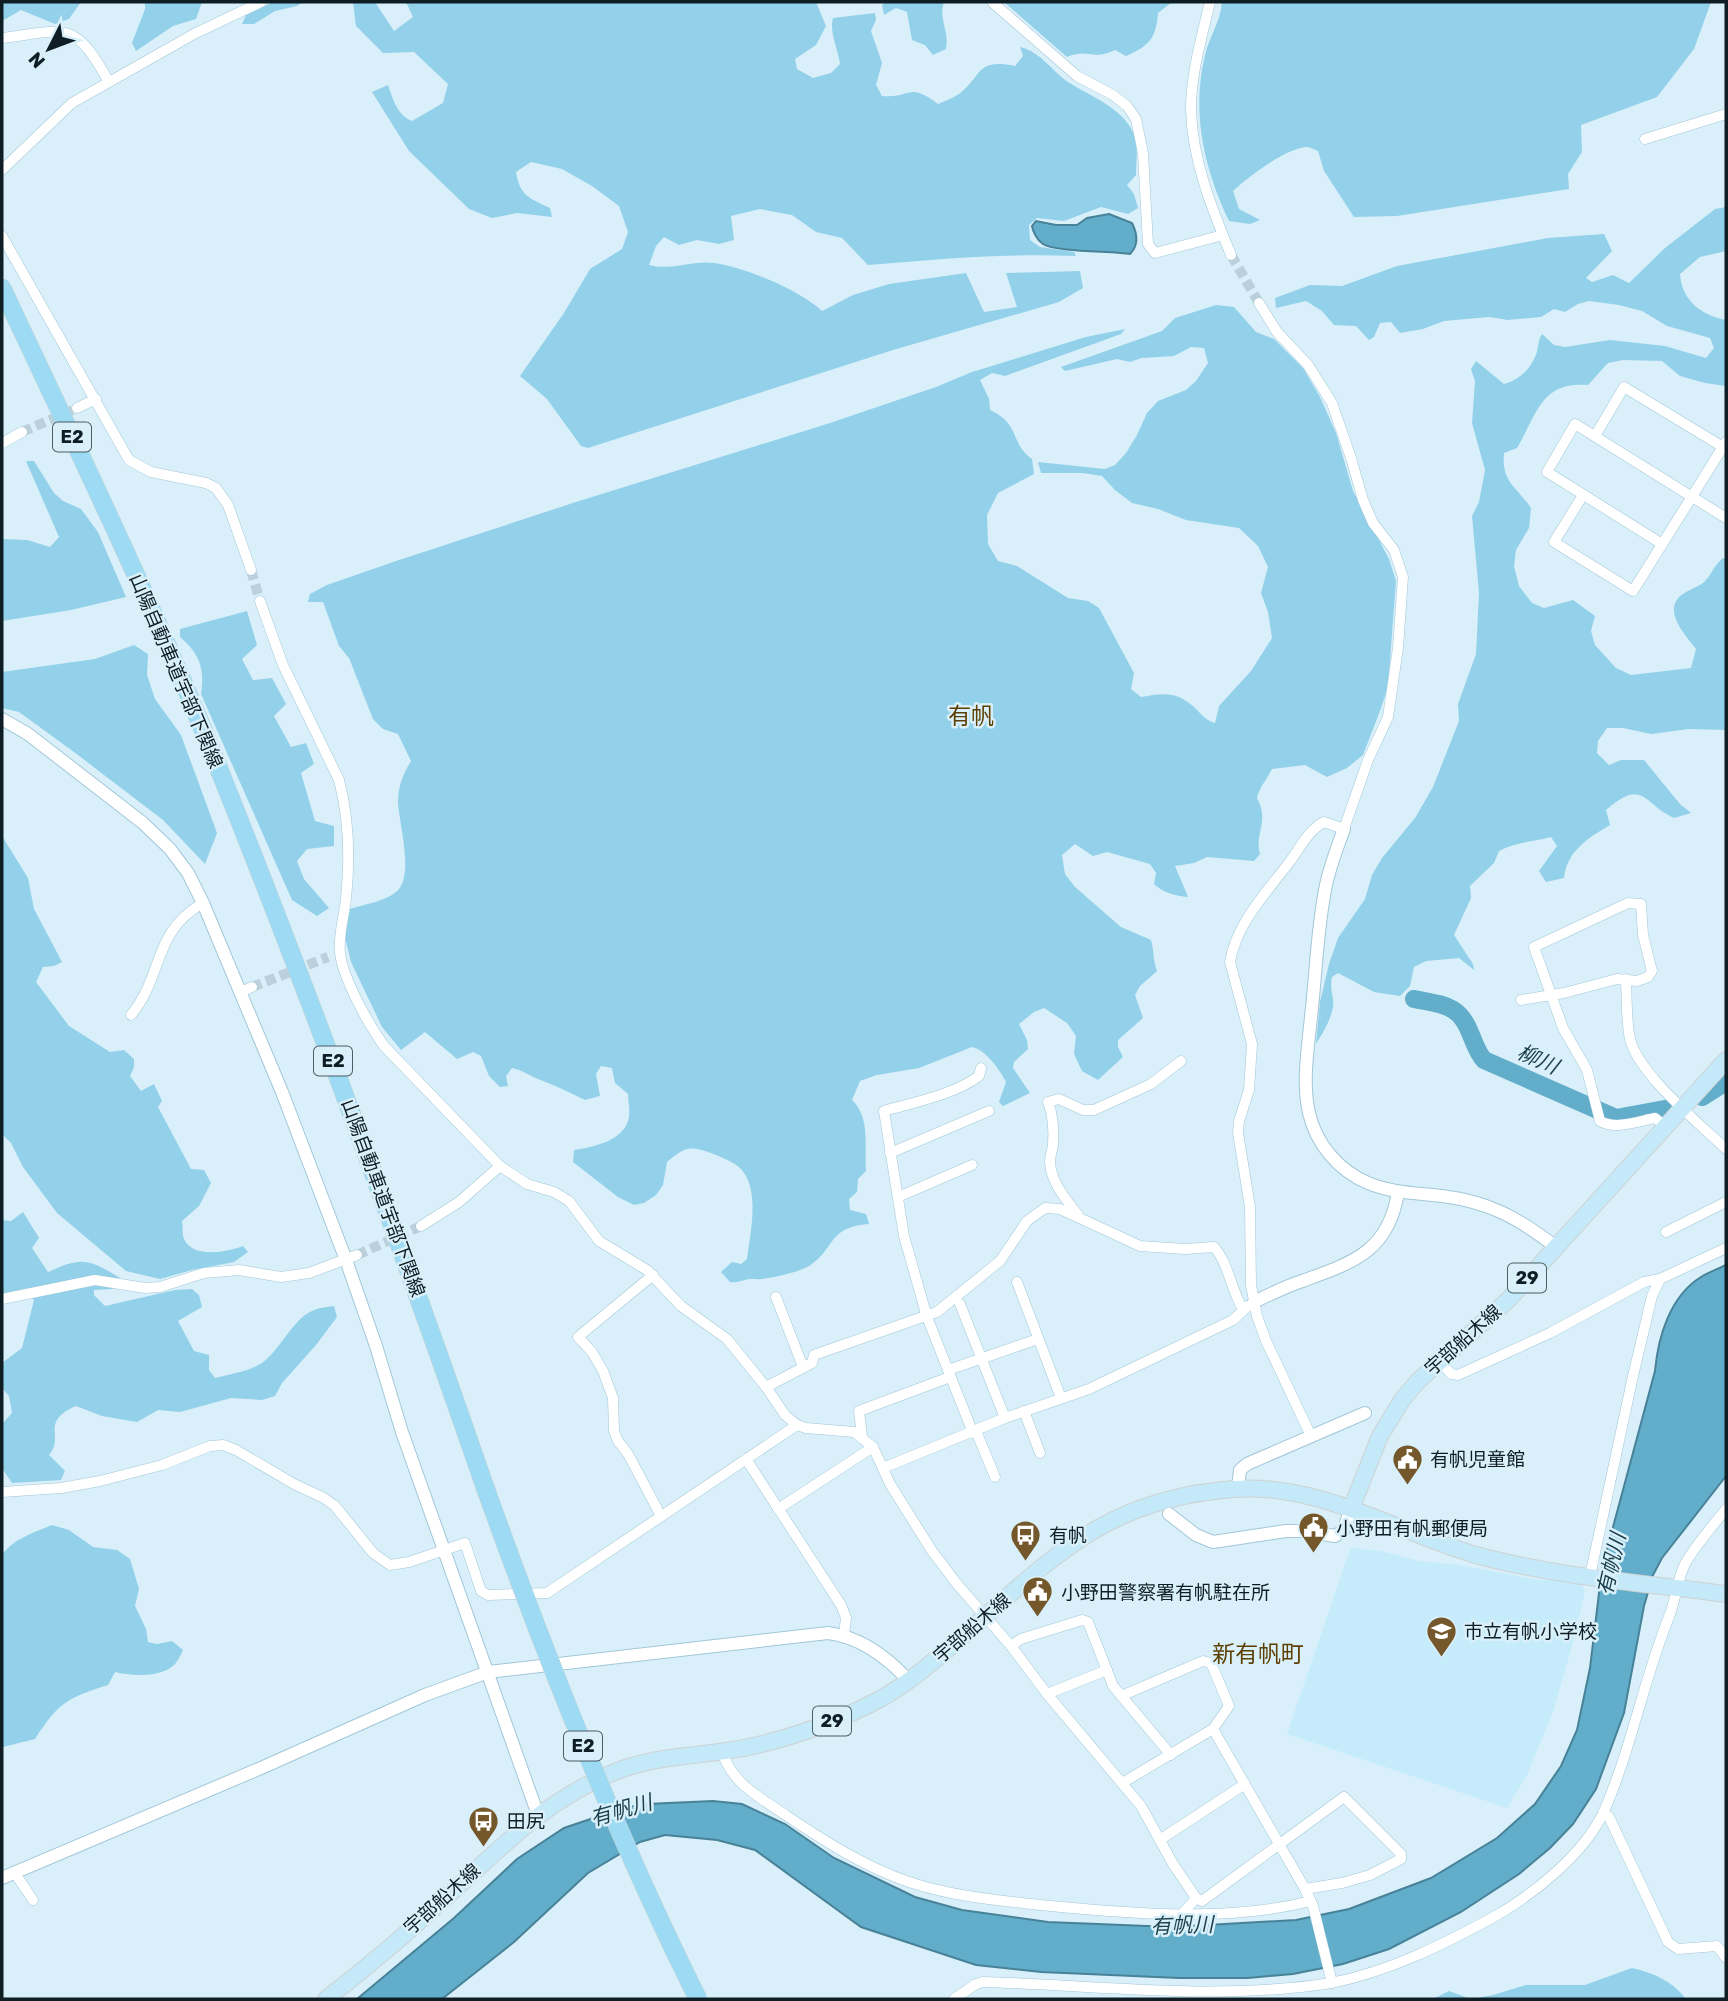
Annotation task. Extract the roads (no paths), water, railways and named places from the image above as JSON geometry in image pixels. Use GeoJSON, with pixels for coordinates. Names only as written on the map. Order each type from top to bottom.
{"type":"FeatureCollection","features":[{"type":"Feature","properties":{"kind":"highway","name":"山陽自動車道宇部下関線"},"geometry":{"type":"LineString","coordinates":[[2,288],[140,587],[202,729],[355,1118],[485,1487],[573,1724],[631,1858],[698,1999]]}},
{"type":"Feature","properties":{"kind":"main road","name":"宇部船木線"},"geometry":{"type":"LineString","coordinates":[[326,1999],[429,1912],[515,1833],[577,1790],[635,1764],[658,1758],[747,1748],[818,1727],[873,1702],[909,1681],[1049,1560],[1104,1523],[1168,1499],[1238,1488],[1298,1494],[1351,1508],[1374,1448],[1390,1417],[1410,1390],[1508,1299],[1726,1060]]}},
{"type":"Feature","properties":{"kind":"main road"},"geometry":{"type":"LineString","coordinates":[[1351,1508],[1441,1544],[1477,1555],[1590,1576],[1726,1594]]}},
{"type":"Feature","properties":{"kind":"street"},"geometry":{"type":"LineString","coordinates":[[2,170],[72,103],[194,34],[261,2]]}},
{"type":"Feature","properties":{"kind":"street"},"geometry":{"type":"LineString","coordinates":[[992,2],[1077,76],[1113,95],[1127,106],[1136,119],[1143,153],[1148,244],[1154,253],[1223,235]]}},
{"type":"Feature","properties":{"kind":"street"},"geometry":{"type":"LineString","coordinates":[[1210,2],[1197,59],[1191,107],[1197,155],[1206,191],[1231,255]]}},
{"type":"Feature","properties":{"kind":"street"},"geometry":{"type":"LineString","coordinates":[[2,38],[52,30],[68,33],[80,40],[92,53],[108,82]]}},
{"type":"Feature","properties":{"kind":"street"},"geometry":{"type":"LineString","coordinates":[[1646,139],[1726,114]]}},
{"type":"Feature","properties":{"kind":"street"},"geometry":{"type":"LineString","coordinates":[[2,236],[129,460],[150,472],[206,483],[222,494],[229,505],[251,570]]}},
{"type":"Feature","properties":{"kind":"street"},"geometry":{"type":"LineString","coordinates":[[1259,303],[1277,332],[1308,365],[1332,403],[1363,500],[1373,523],[1394,550],[1402,577],[1398,648],[1388,717],[1368,760],[1332,862],[1323,903],[1306,1076],[1307,1100],[1316,1135],[1337,1163],[1368,1183],[1398,1192],[1461,1199],[1487,1205],[1526,1224],[1556,1247]]}},
{"type":"Feature","properties":{"kind":"street"},"geometry":{"type":"LineString","coordinates":[[1583,495],[1554,542],[1633,591],[1725,444],[1625,387],[1595,436]]}},
{"type":"Feature","properties":{"kind":"street"},"geometry":{"type":"LineString","coordinates":[[76,408],[96,399]]}},
{"type":"Feature","properties":{"kind":"street"},"geometry":{"type":"LineString","coordinates":[[1662,544],[1547,472],[1576,424],[1726,518]]}},
{"type":"Feature","properties":{"kind":"street"},"geometry":{"type":"LineString","coordinates":[[2,443],[22,432]]}},
{"type":"Feature","properties":{"kind":"street"},"geometry":{"type":"LineString","coordinates":[[260,601],[283,666],[330,761],[343,798],[348,870],[340,953],[373,1031],[384,1046],[500,1166],[527,1184],[554,1192],[569,1201],[599,1241],[653,1275],[681,1306],[727,1339],[785,1415],[797,1425],[854,1432],[873,1447],[905,1510],[932,1551],[1011,1646],[1047,1695],[1141,1805],[1173,1864],[1196,1898],[1202,1901],[1344,1797],[1401,1854],[1401,1859],[1370,1875],[1306,1889]]}},
{"type":"Feature","properties":{"kind":"street"},"geometry":{"type":"LineString","coordinates":[[2,719],[28,734],[144,823],[170,849],[188,873],[246,989],[352,1257],[402,1432],[538,1815]]}},
{"type":"Feature","properties":{"kind":"street"},"geometry":{"type":"LineString","coordinates":[[1311,1436],[1248,1306],[1250,1207],[1238,1133],[1248,1090],[1252,1044],[1230,962],[1241,929],[1267,890],[1317,826],[1327,822],[1344,829]]}},
{"type":"Feature","properties":{"kind":"street"},"geometry":{"type":"LineString","coordinates":[[131,1015],[148,988],[162,944],[176,923],[203,903]]}},
{"type":"Feature","properties":{"kind":"street"},"geometry":{"type":"LineString","coordinates":[[1521,1000],[1551,996],[1601,982],[1644,980],[1652,971],[1643,935],[1641,904],[1628,904],[1534,947],[1551,996],[1563,1028],[1587,1070],[1600,1121],[1617,1124],[1655,1118],[1665,1127]]}},
{"type":"Feature","properties":{"kind":"street"},"geometry":{"type":"LineString","coordinates":[[328,957],[340,953]]}},
{"type":"Feature","properties":{"kind":"street"},"geometry":{"type":"LineString","coordinates":[[1626,979],[1630,1038],[1636,1054],[1683,1109],[1725,1147]]}},
{"type":"Feature","properties":{"kind":"street"},"geometry":{"type":"LineString","coordinates":[[1079,1217],[1058,1190],[1053,1175],[1050,1162],[1053,1147],[1052,1116],[1048,1102],[1059,1099],[1083,1110],[1094,1110],[1151,1084],[1181,1061]]}},
{"type":"Feature","properties":{"kind":"street"},"geometry":{"type":"LineString","coordinates":[[981,1069],[979,1076],[972,1081],[884,1111],[904,1236],[927,1317],[995,1477]]}},
{"type":"Feature","properties":{"kind":"street"},"geometry":{"type":"LineString","coordinates":[[890,1153],[989,1111]]}},
{"type":"Feature","properties":{"kind":"street"},"geometry":{"type":"LineString","coordinates":[[898,1197],[972,1165]]}},
{"type":"Feature","properties":{"kind":"street"},"geometry":{"type":"LineString","coordinates":[[421,1226],[459,1202],[500,1166]]}},
{"type":"Feature","properties":{"kind":"street"},"geometry":{"type":"LineString","coordinates":[[883,1468],[1005,1418],[1089,1389],[1233,1320],[1248,1306],[1338,1268],[1360,1256],[1377,1242],[1388,1226],[1398,1192]]}},
{"type":"Feature","properties":{"kind":"street"},"geometry":{"type":"LineString","coordinates":[[1666,1232],[1726,1202]]}},
{"type":"Feature","properties":{"kind":"street"},"geometry":{"type":"LineString","coordinates":[[766,1387],[811,1363],[814,1354],[927,1317],[950,1304],[1000,1261],[1036,1213],[1045,1208],[1060,1209],[1140,1246],[1185,1249],[1214,1247],[1237,1300],[1248,1306]]}},
{"type":"Feature","properties":{"kind":"street"},"geometry":{"type":"LineString","coordinates":[[1440,1361],[1451,1374],[1458,1375],[1550,1333],[1644,1282],[1660,1279],[1726,1248]]}},
{"type":"Feature","properties":{"kind":"street"},"geometry":{"type":"LineString","coordinates":[[2,1299],[95,1280],[160,1287],[204,1273],[239,1270],[281,1277],[309,1273],[352,1257]]}},
{"type":"Feature","properties":{"kind":"street"},"geometry":{"type":"LineString","coordinates":[[653,1275],[578,1337],[592,1352],[603,1371],[613,1398],[614,1431],[661,1516]]}},
{"type":"Feature","properties":{"kind":"street"},"geometry":{"type":"LineString","coordinates":[[1590,1576],[1652,1296],[1660,1279]]}},
{"type":"Feature","properties":{"kind":"street"},"geometry":{"type":"LineString","coordinates":[[1017,1282],[1061,1398]]}},
{"type":"Feature","properties":{"kind":"street"},"geometry":{"type":"LineString","coordinates":[[776,1297],[803,1367]]}},
{"type":"Feature","properties":{"kind":"street"},"geometry":{"type":"LineString","coordinates":[[960,1304],[1005,1418]]}},
{"type":"Feature","properties":{"kind":"street"},"geometry":{"type":"LineString","coordinates":[[862,1436],[859,1412],[949,1373],[1038,1339]]}},
{"type":"Feature","properties":{"kind":"street"},"geometry":{"type":"LineString","coordinates":[[1024,1411],[1040,1453]]}},
{"type":"Feature","properties":{"kind":"street"},"geometry":{"type":"LineString","coordinates":[[1238,1488],[1239,1474],[1243,1467],[1364,1413]]}},
{"type":"Feature","properties":{"kind":"street"},"geometry":{"type":"LineString","coordinates":[[2,1492],[61,1488],[100,1481],[162,1465],[210,1446],[223,1445],[324,1498],[348,1521],[373,1553],[390,1565],[409,1562],[465,1544],[481,1591],[488,1595],[547,1593],[797,1425]]}},
{"type":"Feature","properties":{"kind":"street"},"geometry":{"type":"LineString","coordinates":[[778,1509],[873,1447]]}},
{"type":"Feature","properties":{"kind":"street"},"geometry":{"type":"LineString","coordinates":[[746,1460],[841,1605],[846,1618],[844,1635]]}},
{"type":"Feature","properties":{"kind":"street"},"geometry":{"type":"LineString","coordinates":[[1169,1514],[1204,1539],[1224,1542],[1286,1531],[1335,1536],[1343,1531],[1351,1508]]}},
{"type":"Feature","properties":{"kind":"street"},"geometry":{"type":"LineString","coordinates":[[954,1999],[983,1982],[1208,1993],[1292,1989],[1419,1955],[1512,1907],[1547,1881],[1572,1855],[1603,1813],[1628,1750],[1653,1660],[1671,1612],[1674,1587],[1685,1564],[1726,1508]]}},
{"type":"Feature","properties":{"kind":"street"},"geometry":{"type":"LineString","coordinates":[[1011,1646],[1021,1639],[1082,1620],[1088,1622],[1113,1686],[1171,1755]]}},
{"type":"Feature","properties":{"kind":"street"},"geometry":{"type":"LineString","coordinates":[[33,1900],[8,1875],[425,1695],[488,1672],[828,1633],[844,1635],[884,1657],[909,1681]]}},
{"type":"Feature","properties":{"kind":"street"},"geometry":{"type":"LineString","coordinates":[[1121,1696],[1203,1661],[1211,1663],[1229,1706],[1213,1730],[1122,1783]]}},
{"type":"Feature","properties":{"kind":"street"},"geometry":{"type":"LineString","coordinates":[[1047,1695],[1107,1670]]}},
{"type":"Feature","properties":{"kind":"street"},"geometry":{"type":"LineString","coordinates":[[1213,1730],[1306,1889],[1332,1980]]}},
{"type":"Feature","properties":{"kind":"street"},"geometry":{"type":"LineString","coordinates":[[722,1750],[726,1764],[736,1779],[841,1851],[909,1882],[944,1892],[1081,1909],[1182,1914],[1312,1904]]}},
{"type":"Feature","properties":{"kind":"street"},"geometry":{"type":"LineString","coordinates":[[1161,1839],[1245,1784]]}},
{"type":"Feature","properties":{"kind":"street"},"geometry":{"type":"LineString","coordinates":[[1603,1813],[1609,1817],[1668,1942],[1678,1949],[1717,1945],[1722,1947],[1726,1958]]}},
{"type":"Feature","properties":{"kind":"street"},"geometry":{"type":"LineString","coordinates":[[1182,1914],[1196,1898]]}},
{"type":"Feature","properties":{"kind":"water"},"geometry":{"type":"Polygon","coordinates":[[[1109,214],[1132,223],[1136,239],[1130,254],[1049,247],[1039,240],[1032,226],[1036,221],[1077,225],[1087,218],[1109,214]]]}},
{"type":"Feature","properties":{"kind":"water","name":"有帆川"},"geometry":{"type":"Polygon","coordinates":[[[1726,1265],[1726,1476],[1662,1558],[1653,1575],[1644,1606],[1624,1713],[1596,1789],[1573,1824],[1550,1848],[1519,1874],[1461,1912],[1389,1949],[1343,1964],[1293,1974],[1248,1978],[1179,1978],[1041,1972],[976,1965],[861,1927],[755,1850],[717,1840],[665,1835],[640,1842],[588,1873],[514,1942],[442,1999],[357,1999],[454,1918],[517,1859],[564,1828],[623,1808],[646,1804],[713,1801],[742,1804],[785,1824],[834,1858],[915,1897],[962,1910],[1048,1922],[1172,1927],[1296,1920],[1349,1909],[1431,1878],[1497,1838],[1535,1804],[1561,1766],[1577,1730],[1590,1668],[1602,1568],[1655,1371],[1663,1331],[1674,1306],[1690,1285],[1726,1265]]]}},
{"type":"Feature","properties":{"kind":"waterway","name":"柳川"},"geometry":{"type":"LineString","coordinates":[[1414,999],[1442,1005],[1462,1017],[1484,1060],[1616,1118],[1670,1108]]}},
{"type":"Feature","properties":{"kind":"waterway","name":"柳川"},"geometry":{"type":"LineString","coordinates":[[1702,1097],[1726,1082]]}},
{"type":"Feature","properties":{"kind":"tunnel"},"geometry":{"type":"LineString","coordinates":[[1231,255],[1259,303]]}},
{"type":"Feature","properties":{"kind":"tunnel"},"geometry":{"type":"LineString","coordinates":[[22,432],[77,408]]}},
{"type":"Feature","properties":{"kind":"tunnel"},"geometry":{"type":"LineString","coordinates":[[251,570],[260,601]]}},
{"type":"Feature","properties":{"kind":"tunnel"},"geometry":{"type":"LineString","coordinates":[[252,987],[328,957]]}},
{"type":"Feature","properties":{"kind":"tunnel"},"geometry":{"type":"LineString","coordinates":[[357,1255],[421,1226]]}},
{"type":"Feature","properties":{"kind":"place","name":"有帆児童館"},"geometry":{"type":"Point","coordinates":[1407,1486]}},
{"type":"Feature","properties":{"kind":"place","name":"小野田有帆郵便局"},"geometry":{"type":"Point","coordinates":[1313,1555]}},
{"type":"Feature","properties":{"kind":"place","name":"有帆"},"geometry":{"type":"Point","coordinates":[1026,1562]}},
{"type":"Feature","properties":{"kind":"place","name":"小野田警察署有帆駐在所"},"geometry":{"type":"Point","coordinates":[1038,1619]}},
{"type":"Feature","properties":{"kind":"place","name":"市立有帆小学校"},"geometry":{"type":"Point","coordinates":[1441,1658]}},
{"type":"Feature","properties":{"kind":"place","name":"田尻"},"geometry":{"type":"Point","coordinates":[484,1848]}},
{"type":"Feature","properties":{"kind":"district","name":"有帆"},"geometry":{"type":"Point","coordinates":[971,716]}},
{"type":"Feature","properties":{"kind":"district","name":"新有帆町"},"geometry":{"type":"Point","coordinates":[1258,1654]}}]}
